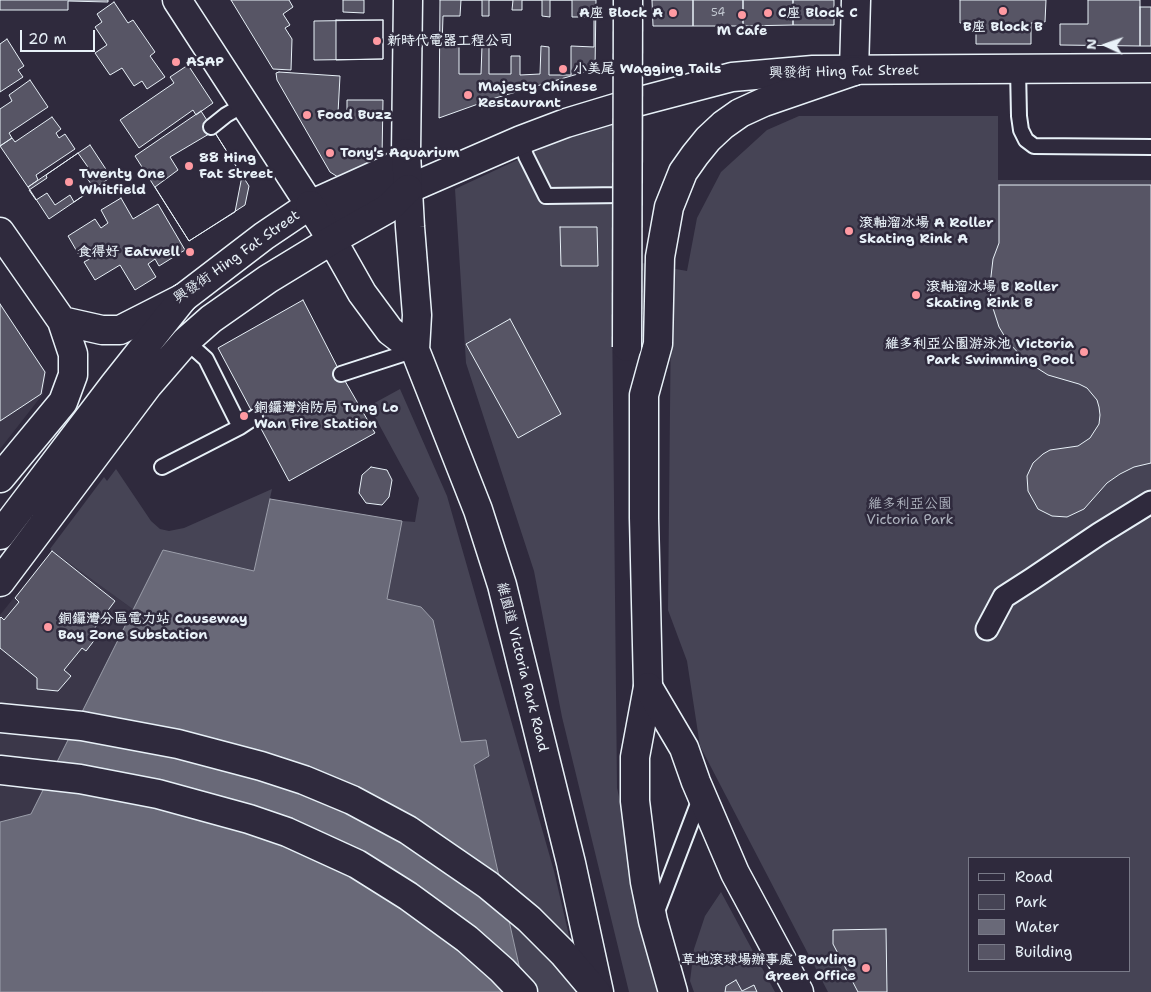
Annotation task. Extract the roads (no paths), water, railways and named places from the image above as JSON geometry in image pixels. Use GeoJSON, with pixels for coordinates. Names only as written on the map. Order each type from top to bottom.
{"type":"FeatureCollection","features":[{"type":"Feature","properties":{"kind":"main road"},"geometry":{"type":"LineString","coordinates":[[177,0],[332,240],[362,293],[390,331],[415,350]]}},
{"type":"Feature","properties":{"kind":"main road"},"geometry":{"type":"LineString","coordinates":[[408,0],[406,153],[417,315],[415,350]]}},
{"type":"Feature","properties":{"kind":"main road"},"geometry":{"type":"LineString","coordinates":[[628,0],[627,347],[644,395]]}},
{"type":"Feature","properties":{"kind":"main road"},"geometry":{"type":"LineString","coordinates":[[672,992],[653,922],[645,882],[635,801],[635,757],[648,687],[644,528],[644,395],[658,344],[660,256],[664,230],[669,207],[683,172],[708,139],[723,125],[740,113],[764,102],[854,70],[856,0]]}},
{"type":"Feature","properties":{"kind":"main road","name":"興發街 Hing Fat Street"},"geometry":{"type":"LineString","coordinates":[[408,190],[521,140],[566,123],[732,77],[814,70],[1151,68]]}},
{"type":"Feature","properties":{"kind":"main road","name":"興發街 Hing Fat Street"},"geometry":{"type":"LineString","coordinates":[[62,320],[102,330],[120,330],[183,298],[264,236],[310,206],[392,168],[402,161],[406,153]]}},
{"type":"Feature","properties":{"kind":"main road"},"geometry":{"type":"LineString","coordinates":[[310,206],[319,211],[335,212],[348,209],[392,188],[401,186],[408,190]]}},
{"type":"Feature","properties":{"kind":"main road"},"geometry":{"type":"LineString","coordinates":[[0,582],[148,385],[186,340],[211,319],[268,279],[332,240],[387,210],[408,190]]}},
{"type":"Feature","properties":{"kind":"main road"},"geometry":{"type":"LineString","coordinates":[[0,232],[62,320],[72,354],[73,375],[62,402],[0,478]]}},
{"type":"Feature","properties":{"kind":"main road"},"geometry":{"type":"LineString","coordinates":[[4,531],[114,385],[183,298]]}},
{"type":"Feature","properties":{"kind":"main road","name":"維園道 Victoria Park Road"},"geometry":{"type":"LineString","coordinates":[[415,350],[478,510],[502,586],[571,862],[598,992]]}},
{"type":"Feature","properties":{"kind":"main road"},"geometry":{"type":"LineString","coordinates":[[648,687],[684,748],[735,873],[799,992]]}},
{"type":"Feature","properties":{"kind":"main road"},"geometry":{"type":"LineString","coordinates":[[0,718],[82,726],[178,744],[261,766],[304,780],[352,800],[408,830],[488,885],[529,919],[598,992]]}},
{"type":"Feature","properties":{"kind":"main road"},"geometry":{"type":"LineString","coordinates":[[0,770],[80,779],[158,794],[249,819],[287,832],[357,864],[408,896],[467,939],[502,970],[523,992]]}},
{"type":"Feature","properties":{"kind":"street"},"geometry":{"type":"LineString","coordinates":[[987,629],[1004,597],[1151,502]]}},
{"type":"Feature","properties":{"kind":"lane"},"geometry":{"type":"LineString","coordinates":[[1018,69],[1019,109],[1022,130],[1026,140],[1034,146],[1151,147]]}},
{"type":"Feature","properties":{"kind":"lane"},"geometry":{"type":"LineString","coordinates":[[211,127],[226,115],[245,104]]}},
{"type":"Feature","properties":{"kind":"lane"},"geometry":{"type":"LineString","coordinates":[[521,140],[526,156],[546,196],[622,194],[629,104]]}},
{"type":"Feature","properties":{"kind":"lane"},"geometry":{"type":"LineString","coordinates":[[186,340],[206,359],[240,427]]}},
{"type":"Feature","properties":{"kind":"lane"},"geometry":{"type":"LineString","coordinates":[[341,374],[415,350]]}},
{"type":"Feature","properties":{"kind":"lane"},"geometry":{"type":"LineString","coordinates":[[162,466],[240,427],[255,417]]}},
{"type":"Feature","properties":{"kind":"lane"},"geometry":{"type":"LineString","coordinates":[[653,922],[702,795]]}},
{"type":"Feature","properties":{"kind":"water"},"geometry":{"type":"Polygon","coordinates":[[[270,499],[402,521],[387,599],[421,607],[433,620],[461,742],[486,740],[489,756],[474,765],[525,992],[0,992],[0,822],[31,814],[163,550],[254,571],[270,499]]]}},
{"type":"Feature","properties":{"kind":"place","name":"B座 Block B"},"geometry":{"type":"Point","coordinates":[1003,11]}},
{"type":"Feature","properties":{"kind":"place","name":"A座 Block A"},"geometry":{"type":"Point","coordinates":[673,13]}},
{"type":"Feature","properties":{"kind":"place","name":"C座 Block C"},"geometry":{"type":"Point","coordinates":[768,13]}},
{"type":"Feature","properties":{"kind":"place","name":"M Cafe"},"geometry":{"type":"Point","coordinates":[742,15]}},
{"type":"Feature","properties":{"kind":"place","name":"新時代電器工程公司"},"geometry":{"type":"Point","coordinates":[377,41]}},
{"type":"Feature","properties":{"kind":"place","name":"ASAP"},"geometry":{"type":"Point","coordinates":[176,62]}},
{"type":"Feature","properties":{"kind":"place","name":"小美尾 Wagging Tails"},"geometry":{"type":"Point","coordinates":[563,69]}},
{"type":"Feature","properties":{"kind":"place","name":"Majesty Chinese Restaurant"},"geometry":{"type":"Point","coordinates":[468,95]}},
{"type":"Feature","properties":{"kind":"place","name":"Food Buzz"},"geometry":{"type":"Point","coordinates":[307,115]}},
{"type":"Feature","properties":{"kind":"place","name":"Tony's Aquarium"},"geometry":{"type":"Point","coordinates":[330,153]}},
{"type":"Feature","properties":{"kind":"place","name":"88 Hing Fat Street"},"geometry":{"type":"Point","coordinates":[189,166]}},
{"type":"Feature","properties":{"kind":"place","name":"Twenty One Whitfield"},"geometry":{"type":"Point","coordinates":[69,182]}},
{"type":"Feature","properties":{"kind":"place","name":"滾軸溜冰場 A Roller Skating Rink A"},"geometry":{"type":"Point","coordinates":[849,231]}},
{"type":"Feature","properties":{"kind":"place","name":"食得好 Eatwell"},"geometry":{"type":"Point","coordinates":[190,252]}},
{"type":"Feature","properties":{"kind":"place","name":"滾軸溜冰場 B Roller Skating Rink B"},"geometry":{"type":"Point","coordinates":[916,295]}},
{"type":"Feature","properties":{"kind":"place","name":"維多利亞公園游泳池 Victoria Park Swimming Pool"},"geometry":{"type":"Point","coordinates":[1084,352]}},
{"type":"Feature","properties":{"kind":"place","name":"銅鑼灣消防局 Tung Lo Wan Fire Station"},"geometry":{"type":"Point","coordinates":[244,416]}},
{"type":"Feature","properties":{"kind":"place","name":"銅鑼灣分區電力站 Causeway Bay Zone Substation"},"geometry":{"type":"Point","coordinates":[48,627]}},
{"type":"Feature","properties":{"kind":"place","name":"草地滾球場辦事處 Bowling Green Office"},"geometry":{"type":"Point","coordinates":[866,968]}},
{"type":"Feature","properties":{"kind":"park label","name":"維多利亞公園 Victoria Park"},"geometry":{"type":"Point","coordinates":[910,512]}}]}
